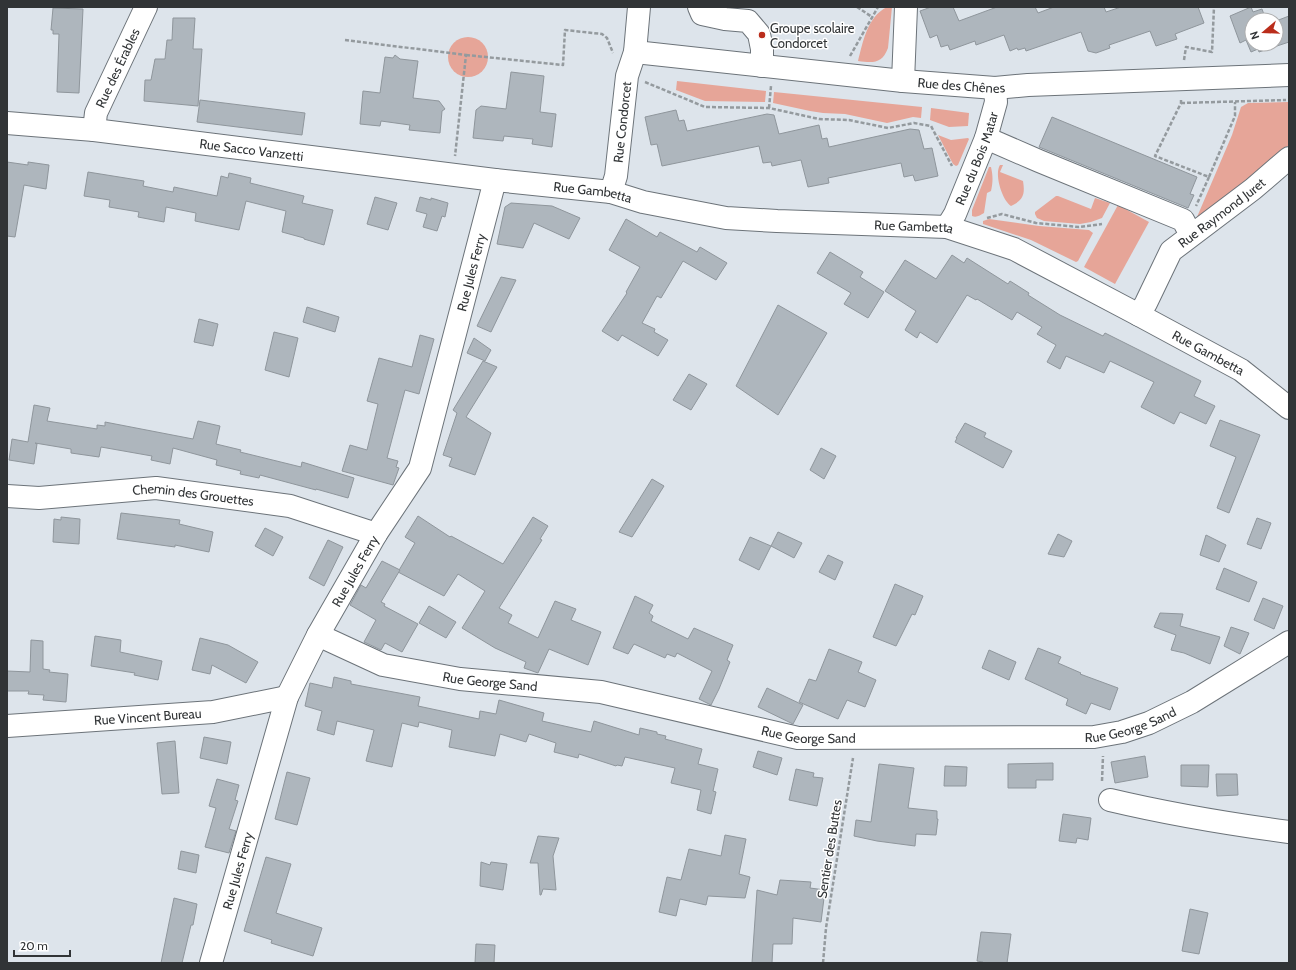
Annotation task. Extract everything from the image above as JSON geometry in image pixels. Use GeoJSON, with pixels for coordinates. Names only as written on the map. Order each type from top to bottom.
{"type":"FeatureCollection","features":[{"type":"Feature","properties":{"kind":"street","name":"Rue des Érables"},"geometry":{"type":"LineString","coordinates":[[94,130],[96,113],[146,7]]}},
{"type":"Feature","properties":{"kind":"street","name":"Rue Condorcet"},"geometry":{"type":"LineString","coordinates":[[611,192],[616,176],[627,76],[635,52],[639,7]]}},
{"type":"Feature","properties":{"kind":"street"},"geometry":{"type":"LineString","coordinates":[[699,7],[702,14],[725,19],[748,21],[759,34],[762,49],[762,66]]}},
{"type":"Feature","properties":{"kind":"street"},"geometry":{"type":"LineString","coordinates":[[903,81],[906,7]]}},
{"type":"Feature","properties":{"kind":"street","name":"Rue des Chênes"},"geometry":{"type":"LineString","coordinates":[[635,52],[903,81],[995,88],[1028,85],[1289,75]]}},
{"type":"Feature","properties":{"kind":"street","name":"Rue du Bois Matar"},"geometry":{"type":"LineString","coordinates":[[951,220],[986,138],[996,102],[995,88]]}},
{"type":"Feature","properties":{"kind":"street","name":"Rue Sacco Vanzetti"},"geometry":{"type":"LineString","coordinates":[[7,123],[94,130],[495,180]]}},
{"type":"Feature","properties":{"kind":"street"},"geometry":{"type":"LineString","coordinates":[[986,138],[1187,228]]}},
{"type":"Feature","properties":{"kind":"street","name":"Rue Raymond Juret"},"geometry":{"type":"LineString","coordinates":[[1139,315],[1171,251],[1187,228],[1253,189],[1289,158]]}},
{"type":"Feature","properties":{"kind":"street","name":"Rue Gambetta"},"geometry":{"type":"LineString","coordinates":[[495,180],[611,192],[644,202],[726,218],[777,222],[951,220],[1014,249],[1241,370],[1289,408]]}},
{"type":"Feature","properties":{"kind":"street","name":"Rue Jules Ferry"},"geometry":{"type":"LineString","coordinates":[[211,963],[287,697],[318,634],[376,534],[420,468],[495,180]]}},
{"type":"Feature","properties":{"kind":"street","name":"Chemin des Grouettes"},"geometry":{"type":"LineString","coordinates":[[7,496],[39,498],[156,488],[290,506],[376,534]]}},
{"type":"Feature","properties":{"kind":"street","name":"Rue George Sand"},"geometry":{"type":"LineString","coordinates":[[318,634],[383,664],[460,679],[601,692],[798,738],[1094,738],[1122,732],[1148,723],[1192,702],[1289,642]]}},
{"type":"Feature","properties":{"kind":"street","name":"Rue Vincent Bureau"},"geometry":{"type":"LineString","coordinates":[[7,726],[213,712],[287,697]]}},
{"type":"Feature","properties":{"kind":"street"},"geometry":{"type":"LineString","coordinates":[[1110,800],[1249,827],[1289,832]]}},
{"type":"Feature","properties":{"kind":"path"},"geometry":{"type":"LineString","coordinates":[[857,7],[872,17]]}},
{"type":"Feature","properties":{"kind":"path"},"geometry":{"type":"LineString","coordinates":[[1184,66],[1186,47],[1212,52],[1214,7]]}},
{"type":"Feature","properties":{"kind":"path"},"geometry":{"type":"LineString","coordinates":[[345,40],[563,66],[566,30],[602,34],[607,38],[617,64],[616,75],[637,79],[705,106],[769,108],[819,119],[849,120],[888,128],[914,123],[931,126],[953,168]]}},
{"type":"Feature","properties":{"kind":"path"},"geometry":{"type":"LineString","coordinates":[[455,160],[466,55]]}},
{"type":"Feature","properties":{"kind":"path"},"geometry":{"type":"LineString","coordinates":[[1182,98],[1181,103],[1155,156],[1209,177]]}},
{"type":"Feature","properties":{"kind":"path"},"geometry":{"type":"LineString","coordinates":[[1181,103],[1286,100]]}},
{"type":"Feature","properties":{"kind":"path"},"geometry":{"type":"LineString","coordinates":[[1187,228],[1235,116],[1235,102]]}},
{"type":"Feature","properties":{"kind":"path"},"geometry":{"type":"LineString","coordinates":[[951,220],[977,220],[1002,214],[1036,223],[1079,228],[1102,224]]}},
{"type":"Feature","properties":{"kind":"path"},"geometry":{"type":"LineString","coordinates":[[1104,736],[1102,785],[1110,800]]}},
{"type":"Feature","properties":{"kind":"path","name":"Sentier des Buttes"},"geometry":{"type":"LineString","coordinates":[[823,963],[826,928],[854,754],[855,738]]}},
{"type":"Feature","properties":{"kind":"shaded area"},"geometry":{"type":"Polygon","coordinates":[[[887,7],[892,7],[888,48],[886,53],[880,60],[873,62],[858,61],[864,38],[870,23],[880,11],[887,7]]]}},
{"type":"Feature","properties":{"kind":"shaded area"},"geometry":{"type":"Polygon","coordinates":[[[472,37],[479,40],[485,46],[488,57],[487,65],[479,74],[472,77],[464,77],[457,74],[449,65],[448,53],[451,46],[460,38],[472,37]]]}},
{"type":"Feature","properties":{"kind":"shaded area"},"geometry":{"type":"Polygon","coordinates":[[[677,81],[766,91],[765,102],[705,101],[676,90],[677,81]]]}},
{"type":"Feature","properties":{"kind":"shaded area"},"geometry":{"type":"Polygon","coordinates":[[[774,92],[922,107],[921,118],[913,117],[887,123],[845,114],[810,111],[773,103],[774,92]]]}},
{"type":"Feature","properties":{"kind":"shaded area"},"geometry":{"type":"Polygon","coordinates":[[[1288,102],[1289,145],[1207,214],[1197,217],[1232,135],[1241,107],[1248,103],[1288,102]]]}},
{"type":"Feature","properties":{"kind":"shaded area"},"geometry":{"type":"Polygon","coordinates":[[[931,108],[969,113],[968,126],[949,127],[930,120],[931,108]]]}},
{"type":"Feature","properties":{"kind":"shaded area"},"geometry":{"type":"Polygon","coordinates":[[[938,135],[951,140],[969,139],[958,165],[956,166],[953,164],[938,135]]]}},
{"type":"Feature","properties":{"kind":"shaded area"},"geometry":{"type":"Polygon","coordinates":[[[1000,165],[1003,165],[1000,172],[1023,181],[1023,196],[1019,201],[1011,206],[1002,193],[998,180],[998,169],[1000,165]]]}},
{"type":"Feature","properties":{"kind":"shaded area"},"geometry":{"type":"Polygon","coordinates":[[[989,167],[991,167],[992,170],[991,191],[987,193],[984,213],[974,217],[972,216],[972,210],[989,167]]]}},
{"type":"Feature","properties":{"kind":"shaded area"},"geometry":{"type":"Polygon","coordinates":[[[1056,196],[1091,209],[1095,198],[1110,203],[1102,218],[1091,222],[1080,224],[1044,221],[1037,218],[1035,212],[1056,196]]]}},
{"type":"Feature","properties":{"kind":"shaded area"},"geometry":{"type":"Polygon","coordinates":[[[1118,205],[1149,222],[1115,284],[1084,267],[1118,205]]]}},
{"type":"Feature","properties":{"kind":"shaded area"},"geometry":{"type":"Polygon","coordinates":[[[989,219],[1039,226],[1089,230],[1093,233],[1078,261],[1076,262],[1031,240],[983,224],[983,221],[989,219]]]}},
{"type":"Feature","properties":{"kind":"building"},"geometry":{"type":"Polygon","coordinates":[[[931,7],[953,7],[959,21],[997,7],[1035,7],[1038,13],[1054,7],[1104,7],[1106,12],[1121,7],[1198,7],[1204,23],[1175,34],[1177,39],[1156,46],[1150,31],[1109,45],[1110,48],[1096,53],[1088,51],[1081,32],[1026,51],[1025,48],[1018,50],[1017,48],[1010,51],[1004,35],[976,45],[975,41],[950,50],[948,45],[941,47],[937,35],[930,38],[920,11],[931,7]]]}},
{"type":"Feature","properties":{"kind":"building"},"geometry":{"type":"Polygon","coordinates":[[[1251,7],[1253,12],[1244,12],[1244,41],[1240,43],[1230,16],[1251,7]]]}},
{"type":"Feature","properties":{"kind":"building"},"geometry":{"type":"Polygon","coordinates":[[[53,8],[83,9],[79,93],[57,92],[59,34],[53,34],[53,30],[51,30],[53,8]]]}},
{"type":"Feature","properties":{"kind":"building"},"geometry":{"type":"Polygon","coordinates":[[[1262,9],[1263,12],[1253,12],[1262,9]]]}},
{"type":"Feature","properties":{"kind":"building"},"geometry":{"type":"Polygon","coordinates":[[[1289,16],[1289,42],[1284,44],[1284,18],[1289,16]]]}},
{"type":"Feature","properties":{"kind":"building"},"geometry":{"type":"Polygon","coordinates":[[[173,18],[195,18],[193,49],[202,49],[198,106],[144,101],[145,80],[151,80],[155,59],[165,59],[167,40],[172,40],[173,18]]]}},
{"type":"Feature","properties":{"kind":"building"},"geometry":{"type":"Polygon","coordinates":[[[395,55],[400,59],[418,61],[413,98],[439,101],[445,109],[442,111],[440,133],[409,130],[410,125],[381,121],[380,126],[360,124],[363,91],[380,93],[385,57],[393,58],[395,55]]]}},
{"type":"Feature","properties":{"kind":"building"},"geometry":{"type":"Polygon","coordinates":[[[511,72],[544,76],[540,112],[556,114],[552,147],[532,144],[533,139],[504,136],[503,141],[473,138],[476,110],[481,106],[506,109],[511,72]]]}},
{"type":"Feature","properties":{"kind":"building"},"geometry":{"type":"Polygon","coordinates":[[[200,100],[305,113],[302,135],[197,122],[200,100]]]}},
{"type":"Feature","properties":{"kind":"building"},"geometry":{"type":"Polygon","coordinates":[[[676,110],[679,121],[684,120],[687,131],[767,114],[774,115],[779,134],[819,125],[822,139],[827,138],[829,147],[910,129],[919,130],[924,149],[932,148],[938,176],[915,181],[913,175],[904,177],[901,163],[828,178],[829,183],[808,187],[801,160],[772,166],[771,162],[763,163],[759,146],[662,166],[657,144],[651,145],[645,117],[676,110]]]}},
{"type":"Feature","properties":{"kind":"building"},"geometry":{"type":"Polygon","coordinates":[[[1052,117],[1197,177],[1190,194],[1194,195],[1188,208],[1039,147],[1052,117]]]}},
{"type":"Feature","properties":{"kind":"building"},"geometry":{"type":"Polygon","coordinates":[[[7,162],[28,165],[28,162],[49,165],[46,189],[24,185],[15,237],[7,236],[7,162]]]}},
{"type":"Feature","properties":{"kind":"building"},"geometry":{"type":"Polygon","coordinates":[[[88,172],[144,181],[143,186],[173,192],[174,187],[217,196],[221,176],[228,178],[229,173],[251,178],[250,183],[304,196],[302,203],[333,210],[324,245],[282,232],[286,211],[246,201],[239,230],[195,221],[196,213],[166,207],[164,222],[138,217],[139,212],[109,207],[110,200],[84,196],[88,172]]]}},
{"type":"Feature","properties":{"kind":"building"},"geometry":{"type":"Polygon","coordinates":[[[375,197],[397,203],[388,230],[367,224],[375,197]]]}},
{"type":"Feature","properties":{"kind":"building"},"geometry":{"type":"Polygon","coordinates":[[[420,197],[431,200],[431,198],[448,203],[445,217],[442,216],[437,231],[423,227],[427,214],[416,211],[420,197]]]}},
{"type":"Feature","properties":{"kind":"building"},"geometry":{"type":"Polygon","coordinates":[[[511,203],[552,206],[580,218],[569,239],[534,223],[523,248],[497,244],[505,207],[511,203]]]}},
{"type":"Feature","properties":{"kind":"building"},"geometry":{"type":"Polygon","coordinates":[[[626,219],[657,237],[660,232],[697,252],[700,247],[727,263],[716,280],[683,261],[661,298],[657,296],[642,323],[655,329],[654,332],[668,340],[658,356],[622,335],[618,341],[602,331],[627,293],[626,292],[640,267],[609,250],[626,219]]]}},
{"type":"Feature","properties":{"kind":"building"},"geometry":{"type":"Polygon","coordinates":[[[830,252],[863,272],[860,277],[884,292],[868,318],[844,304],[851,293],[817,273],[830,252]]]}},
{"type":"Feature","properties":{"kind":"building"},"geometry":{"type":"Polygon","coordinates":[[[952,255],[964,263],[967,258],[1008,284],[1010,281],[1029,293],[1028,295],[1060,315],[1103,336],[1105,333],[1201,381],[1194,396],[1215,406],[1206,424],[1180,412],[1174,424],[1141,407],[1154,382],[1110,361],[1104,373],[1066,356],[1060,369],[1047,362],[1056,345],[1037,334],[1042,327],[1017,312],[1012,320],[977,299],[976,300],[967,295],[937,343],[920,332],[917,338],[905,330],[916,311],[885,291],[905,260],[936,279],[952,255]]]}},
{"type":"Feature","properties":{"kind":"building"},"geometry":{"type":"Polygon","coordinates":[[[501,277],[516,280],[491,332],[477,326],[501,277]]]}},
{"type":"Feature","properties":{"kind":"building"},"geometry":{"type":"Polygon","coordinates":[[[778,305],[827,333],[778,415],[736,386],[778,305]]]}},
{"type":"Feature","properties":{"kind":"building"},"geometry":{"type":"Polygon","coordinates":[[[307,307],[339,317],[335,332],[303,322],[307,307]]]}},
{"type":"Feature","properties":{"kind":"building"},"geometry":{"type":"Polygon","coordinates":[[[199,319],[218,324],[213,346],[194,342],[199,319]]]}},
{"type":"Feature","properties":{"kind":"building"},"geometry":{"type":"Polygon","coordinates":[[[274,332],[298,338],[289,377],[265,370],[274,332]]]}},
{"type":"Feature","properties":{"kind":"building"},"geometry":{"type":"Polygon","coordinates":[[[420,335],[434,339],[419,394],[405,390],[387,458],[398,461],[396,467],[399,468],[393,485],[342,471],[350,445],[367,450],[378,404],[367,401],[379,358],[412,367],[420,335]]]}},
{"type":"Feature","properties":{"kind":"building"},"geometry":{"type":"Polygon","coordinates":[[[474,338],[491,350],[485,361],[467,353],[474,338]]]}},
{"type":"Feature","properties":{"kind":"building"},"geometry":{"type":"Polygon","coordinates":[[[483,361],[497,367],[466,417],[491,433],[475,475],[449,466],[452,458],[443,455],[457,413],[453,410],[483,361]]]}},
{"type":"Feature","properties":{"kind":"building"},"geometry":{"type":"Polygon","coordinates":[[[689,374],[707,384],[691,410],[673,400],[689,374]]]}},
{"type":"Feature","properties":{"kind":"building"},"geometry":{"type":"Polygon","coordinates":[[[34,405],[50,408],[47,421],[97,429],[97,425],[105,426],[105,422],[193,439],[198,421],[220,426],[216,444],[241,450],[240,452],[301,467],[302,462],[354,478],[348,498],[260,475],[259,478],[240,474],[241,471],[216,465],[217,460],[173,448],[170,464],[151,460],[152,456],[101,447],[99,457],[71,453],[71,449],[35,443],[37,444],[34,464],[9,460],[12,439],[28,442],[34,405]]]}},
{"type":"Feature","properties":{"kind":"building"},"geometry":{"type":"Polygon","coordinates":[[[1220,420],[1260,435],[1229,513],[1217,508],[1236,457],[1210,446],[1220,420]]]}},
{"type":"Feature","properties":{"kind":"building"},"geometry":{"type":"Polygon","coordinates":[[[965,423],[986,433],[984,437],[1012,451],[1003,468],[955,442],[965,423]]]}},
{"type":"Feature","properties":{"kind":"building"},"geometry":{"type":"Polygon","coordinates":[[[821,448],[836,456],[824,479],[810,470],[821,448]]]}},
{"type":"Feature","properties":{"kind":"building"},"geometry":{"type":"Polygon","coordinates":[[[652,479],[664,486],[632,537],[619,532],[652,479]]]}},
{"type":"Feature","properties":{"kind":"building"},"geometry":{"type":"Polygon","coordinates":[[[121,513],[180,520],[179,524],[213,532],[209,552],[175,545],[175,547],[117,539],[121,513]]]}},
{"type":"Feature","properties":{"kind":"building"},"geometry":{"type":"Polygon","coordinates":[[[418,516],[450,537],[451,536],[503,564],[533,517],[548,526],[540,539],[542,540],[499,608],[512,615],[508,623],[538,638],[555,601],[576,609],[571,620],[601,632],[588,665],[549,649],[538,673],[524,668],[526,662],[495,648],[462,628],[485,591],[458,574],[444,596],[398,572],[415,543],[405,537],[418,516]]]}},
{"type":"Feature","properties":{"kind":"building"},"geometry":{"type":"Polygon","coordinates":[[[61,517],[80,519],[79,544],[53,542],[54,519],[61,520],[61,517]]]}},
{"type":"Feature","properties":{"kind":"building"},"geometry":{"type":"Polygon","coordinates":[[[1257,518],[1271,523],[1261,549],[1247,544],[1257,518]]]}},
{"type":"Feature","properties":{"kind":"building"},"geometry":{"type":"Polygon","coordinates":[[[265,528],[283,537],[273,556],[255,546],[265,528]]]}},
{"type":"Feature","properties":{"kind":"building"},"geometry":{"type":"Polygon","coordinates":[[[778,532],[802,543],[794,558],[771,546],[778,532]]]}},
{"type":"Feature","properties":{"kind":"building"},"geometry":{"type":"Polygon","coordinates":[[[1058,534],[1072,541],[1064,557],[1048,554],[1058,534]]]}},
{"type":"Feature","properties":{"kind":"building"},"geometry":{"type":"Polygon","coordinates":[[[1206,535],[1226,545],[1219,562],[1200,555],[1206,535]]]}},
{"type":"Feature","properties":{"kind":"building"},"geometry":{"type":"Polygon","coordinates":[[[750,537],[771,546],[759,570],[739,560],[750,537]]]}},
{"type":"Feature","properties":{"kind":"building"},"geometry":{"type":"Polygon","coordinates":[[[328,540],[343,547],[324,586],[309,578],[328,540]]]}},
{"type":"Feature","properties":{"kind":"building"},"geometry":{"type":"Polygon","coordinates":[[[828,555],[843,562],[835,580],[819,572],[828,555]]]}},
{"type":"Feature","properties":{"kind":"building"},"geometry":{"type":"Polygon","coordinates":[[[382,561],[400,570],[381,602],[385,604],[384,606],[418,624],[402,652],[385,643],[381,650],[364,642],[376,620],[350,605],[361,585],[366,588],[382,561]]]}},
{"type":"Feature","properties":{"kind":"building"},"geometry":{"type":"Polygon","coordinates":[[[1224,568],[1257,582],[1249,602],[1216,589],[1224,568]]]}},
{"type":"Feature","properties":{"kind":"building"},"geometry":{"type":"Polygon","coordinates":[[[895,584],[923,596],[915,615],[912,614],[896,646],[873,637],[895,584]]]}},
{"type":"Feature","properties":{"kind":"building"},"geometry":{"type":"Polygon","coordinates":[[[635,596],[653,605],[649,613],[653,616],[651,621],[688,639],[694,628],[733,645],[727,660],[730,662],[711,705],[699,699],[712,671],[677,653],[675,657],[667,654],[665,658],[634,644],[628,654],[613,648],[635,596]]]}},
{"type":"Feature","properties":{"kind":"building"},"geometry":{"type":"Polygon","coordinates":[[[1263,598],[1283,606],[1274,629],[1254,620],[1263,598]]]}},
{"type":"Feature","properties":{"kind":"building"},"geometry":{"type":"Polygon","coordinates":[[[429,606],[456,622],[446,638],[419,623],[429,606]]]}},
{"type":"Feature","properties":{"kind":"building"},"geometry":{"type":"Polygon","coordinates":[[[1160,613],[1183,614],[1180,626],[1220,637],[1210,664],[1184,653],[1171,650],[1176,635],[1154,627],[1160,613]]]}},
{"type":"Feature","properties":{"kind":"building"},"geometry":{"type":"Polygon","coordinates":[[[1231,627],[1249,633],[1240,654],[1224,646],[1231,627]]]}},
{"type":"Feature","properties":{"kind":"building"},"geometry":{"type":"Polygon","coordinates":[[[95,636],[121,640],[120,652],[162,661],[158,680],[134,675],[135,673],[91,666],[95,636]]]}},
{"type":"Feature","properties":{"kind":"building"},"geometry":{"type":"Polygon","coordinates":[[[200,638],[228,645],[258,662],[246,683],[212,665],[210,674],[192,670],[200,638]]]}},
{"type":"Feature","properties":{"kind":"building"},"geometry":{"type":"Polygon","coordinates":[[[31,640],[43,641],[43,669],[50,670],[49,672],[68,674],[66,702],[43,700],[44,695],[28,694],[29,691],[7,691],[7,671],[30,672],[31,640]]]}},
{"type":"Feature","properties":{"kind":"building"},"geometry":{"type":"Polygon","coordinates":[[[1038,648],[1061,657],[1058,663],[1081,673],[1080,674],[1118,688],[1110,710],[1091,703],[1086,714],[1066,705],[1068,699],[1025,679],[1038,648]]]}},
{"type":"Feature","properties":{"kind":"building"},"geometry":{"type":"Polygon","coordinates":[[[829,649],[862,662],[858,672],[876,680],[865,707],[847,700],[838,719],[799,702],[809,679],[816,681],[829,649]]]}},
{"type":"Feature","properties":{"kind":"building"},"geometry":{"type":"Polygon","coordinates":[[[989,650],[1016,662],[1009,680],[982,668],[989,650]]]}},
{"type":"Feature","properties":{"kind":"building"},"geometry":{"type":"Polygon","coordinates":[[[334,677],[351,681],[351,684],[420,697],[418,706],[479,719],[480,711],[496,714],[499,700],[544,713],[542,721],[591,732],[594,721],[639,735],[640,728],[657,732],[657,734],[666,736],[665,739],[702,749],[698,764],[718,769],[713,791],[716,792],[711,814],[697,810],[701,790],[671,783],[675,768],[625,757],[622,766],[616,766],[579,754],[578,758],[554,752],[556,743],[529,734],[526,742],[500,734],[495,756],[449,747],[452,730],[419,722],[418,727],[402,723],[392,767],[366,761],[374,730],[337,721],[334,735],[317,730],[322,711],[305,706],[310,683],[332,688],[334,677]]]}},
{"type":"Feature","properties":{"kind":"building"},"geometry":{"type":"Polygon","coordinates":[[[767,688],[803,705],[793,724],[758,707],[767,688]]]}},
{"type":"Feature","properties":{"kind":"building"},"geometry":{"type":"Polygon","coordinates":[[[204,737],[231,742],[227,764],[200,758],[204,737]]]}},
{"type":"Feature","properties":{"kind":"building"},"geometry":{"type":"Polygon","coordinates":[[[175,741],[179,793],[162,794],[157,743],[175,741]]]}},
{"type":"Feature","properties":{"kind":"building"},"geometry":{"type":"Polygon","coordinates":[[[758,751],[782,758],[777,775],[753,767],[758,751]]]}},
{"type":"Feature","properties":{"kind":"building"},"geometry":{"type":"Polygon","coordinates":[[[1145,756],[1148,777],[1115,783],[1111,762],[1145,756]]]}},
{"type":"Feature","properties":{"kind":"building"},"geometry":{"type":"Polygon","coordinates":[[[1053,763],[1053,780],[1036,780],[1036,788],[1008,788],[1008,764],[1053,763]]]}},
{"type":"Feature","properties":{"kind":"building"},"geometry":{"type":"Polygon","coordinates":[[[879,764],[914,768],[908,808],[937,811],[938,819],[936,835],[916,834],[915,846],[877,841],[854,836],[856,820],[871,822],[879,764]]]}},
{"type":"Feature","properties":{"kind":"building"},"geometry":{"type":"Polygon","coordinates":[[[1181,765],[1209,765],[1208,787],[1181,786],[1181,765]]]}},
{"type":"Feature","properties":{"kind":"building"},"geometry":{"type":"Polygon","coordinates":[[[945,766],[967,767],[966,786],[944,786],[945,766]]]}},
{"type":"Feature","properties":{"kind":"building"},"geometry":{"type":"Polygon","coordinates":[[[796,769],[814,773],[813,777],[823,778],[817,806],[789,800],[796,769]]]}},
{"type":"Feature","properties":{"kind":"building"},"geometry":{"type":"Polygon","coordinates":[[[287,772],[310,778],[297,825],[275,819],[287,772]]]}},
{"type":"Feature","properties":{"kind":"building"},"geometry":{"type":"Polygon","coordinates":[[[1216,774],[1237,774],[1238,795],[1217,796],[1216,774]]]}},
{"type":"Feature","properties":{"kind":"building"},"geometry":{"type":"Polygon","coordinates":[[[217,779],[239,785],[235,800],[238,801],[229,829],[236,831],[229,853],[205,847],[216,808],[209,806],[217,779]]]}},
{"type":"Feature","properties":{"kind":"building"},"geometry":{"type":"Polygon","coordinates":[[[1063,814],[1091,818],[1088,840],[1077,838],[1076,843],[1059,841],[1063,814]]]}},
{"type":"Feature","properties":{"kind":"building"},"geometry":{"type":"Polygon","coordinates":[[[725,835],[746,839],[739,874],[750,877],[745,898],[708,896],[706,905],[680,899],[676,916],[659,912],[667,877],[681,880],[689,849],[721,856],[725,835]]]}},
{"type":"Feature","properties":{"kind":"building"},"geometry":{"type":"Polygon","coordinates":[[[538,836],[559,838],[553,856],[556,890],[543,889],[541,895],[538,863],[530,863],[538,836]]]}},
{"type":"Feature","properties":{"kind":"building"},"geometry":{"type":"Polygon","coordinates":[[[181,851],[199,855],[196,873],[178,869],[181,851]]]}},
{"type":"Feature","properties":{"kind":"building"},"geometry":{"type":"Polygon","coordinates":[[[266,857],[291,864],[276,913],[322,928],[313,956],[271,943],[272,940],[244,931],[266,857]]]}},
{"type":"Feature","properties":{"kind":"building"},"geometry":{"type":"Polygon","coordinates":[[[481,862],[490,865],[491,862],[507,864],[503,890],[480,886],[481,862]]]}},
{"type":"Feature","properties":{"kind":"building"},"geometry":{"type":"Polygon","coordinates":[[[780,880],[811,882],[810,888],[825,890],[821,922],[793,918],[792,944],[773,944],[772,963],[752,963],[757,890],[777,895],[780,880]]]}},
{"type":"Feature","properties":{"kind":"building"},"geometry":{"type":"Polygon","coordinates":[[[174,898],[197,904],[193,925],[191,925],[182,963],[161,963],[174,898]]]}},
{"type":"Feature","properties":{"kind":"building"},"geometry":{"type":"Polygon","coordinates":[[[1190,909],[1208,913],[1199,954],[1182,951],[1190,909]]]}},
{"type":"Feature","properties":{"kind":"building"},"geometry":{"type":"Polygon","coordinates":[[[981,932],[1011,934],[1007,963],[983,963],[977,961],[981,932]]]}},
{"type":"Feature","properties":{"kind":"building"},"geometry":{"type":"Polygon","coordinates":[[[476,944],[495,945],[494,963],[475,963],[476,944]]]}},
{"type":"Feature","properties":{"kind":"place","name":"Groupe scolaire Condorcet"},"geometry":{"type":"Point","coordinates":[762,35]}}]}
